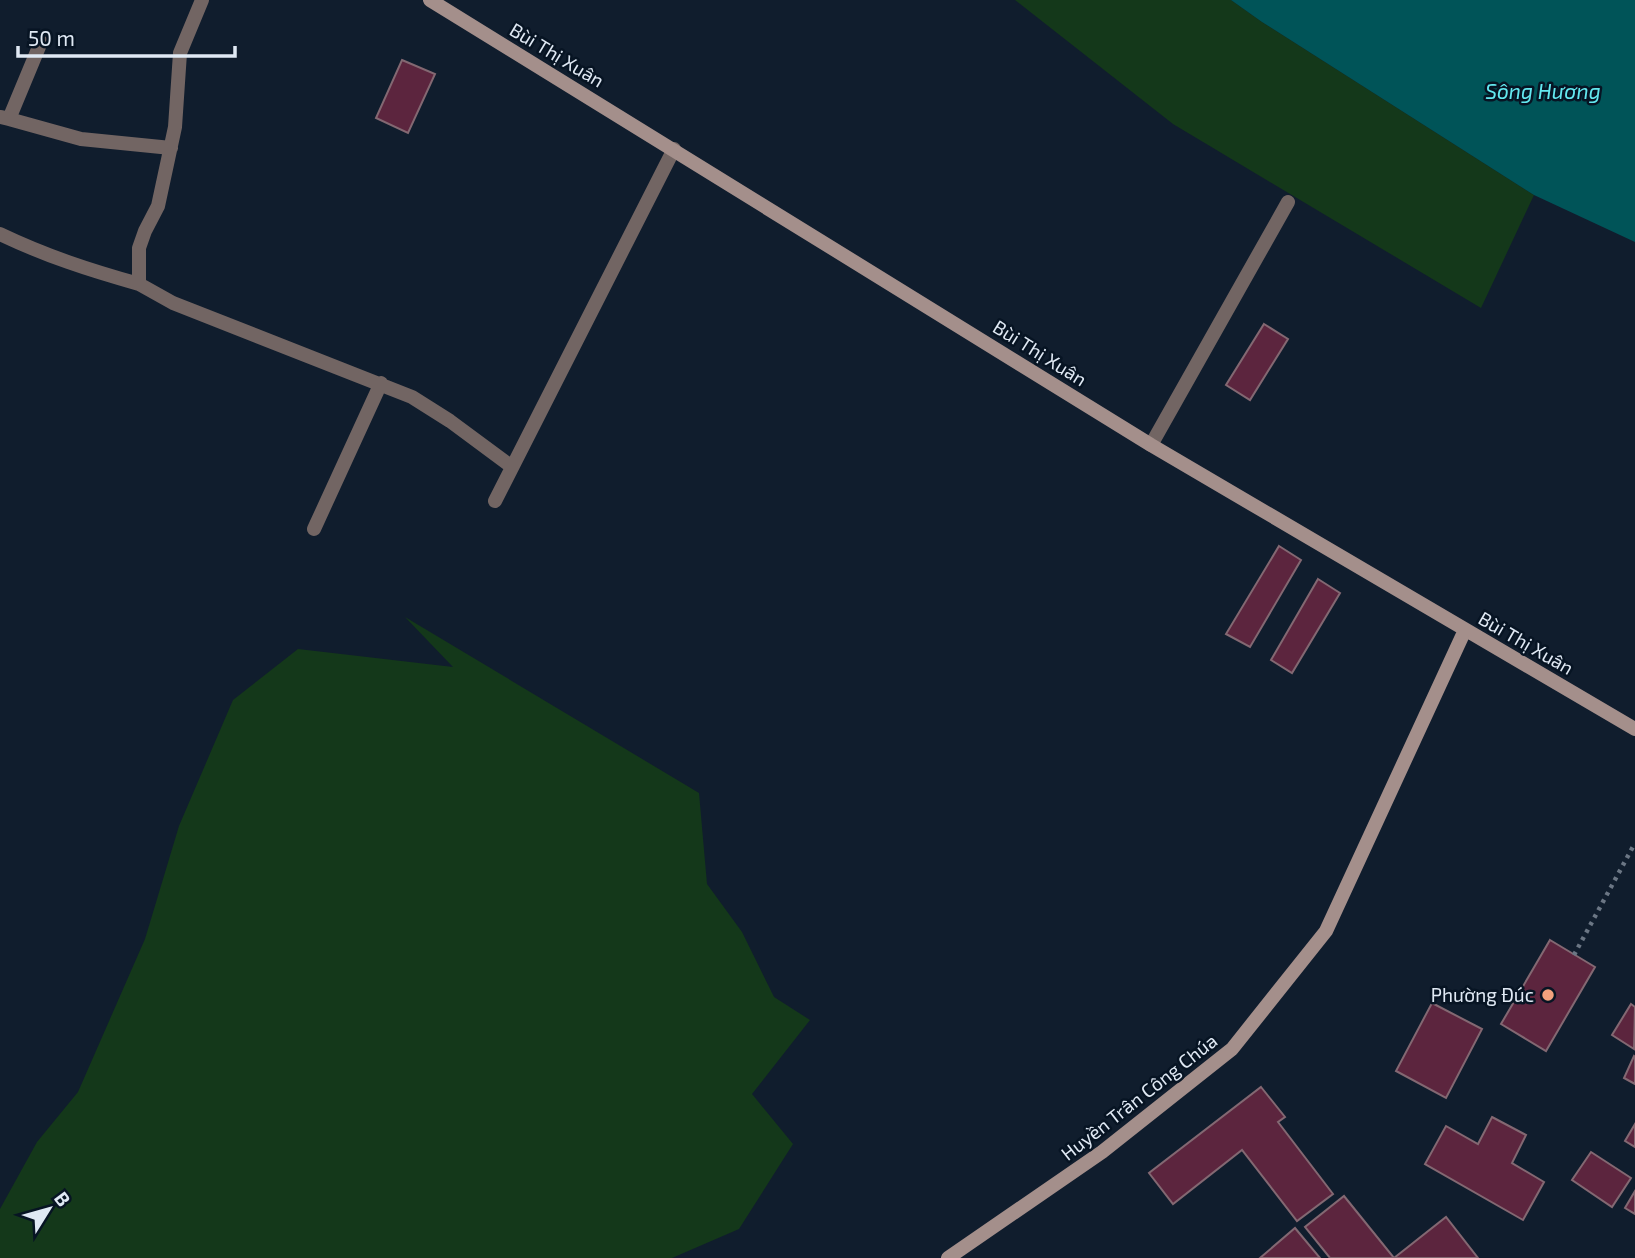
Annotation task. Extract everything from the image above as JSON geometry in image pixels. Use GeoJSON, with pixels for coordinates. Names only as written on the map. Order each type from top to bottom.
{"type":"FeatureCollection","features":[{"type":"Feature","properties":{"kind":"street"},"geometry":{"type":"LineString","coordinates":[[139,284],[139,248],[158,206],[175,127],[180,53],[202,0]]}},
{"type":"Feature","properties":{"kind":"street","name":"Bùi Thị Xuân"},"geometry":{"type":"LineString","coordinates":[[430,0],[1152,445],[1635,729]]}},
{"type":"Feature","properties":{"kind":"street"},"geometry":{"type":"LineString","coordinates":[[41,42],[4,118],[81,139],[171,148]]}},
{"type":"Feature","properties":{"kind":"street"},"geometry":{"type":"LineString","coordinates":[[495,501],[674,149]]}},
{"type":"Feature","properties":{"kind":"street"},"geometry":{"type":"LineString","coordinates":[[1152,445],[1288,202]]}},
{"type":"Feature","properties":{"kind":"street"},"geometry":{"type":"LineString","coordinates":[[0,234],[44,255],[139,284],[184,308],[336,369],[381,383],[421,403],[512,467]]}},
{"type":"Feature","properties":{"kind":"street"},"geometry":{"type":"LineString","coordinates":[[314,529],[381,383]]}},
{"type":"Feature","properties":{"kind":"street","name":"Huyền Trân Công Chúa"},"geometry":{"type":"LineString","coordinates":[[948,1258],[1102,1152],[1232,1049],[1326,931],[1465,630]]}},
{"type":"Feature","properties":{"kind":"path"},"geometry":{"type":"LineString","coordinates":[[1574,955],[1635,843]]}},
{"type":"Feature","properties":{"kind":"shaded area"},"geometry":{"type":"Polygon","coordinates":[[[1015,0],[1231,0],[1534,195],[1481,308],[1173,124],[1015,0]]]}},
{"type":"Feature","properties":{"kind":"shaded area"},"geometry":{"type":"Polygon","coordinates":[[[405,617],[699,793],[707,884],[742,932],[774,997],[810,1020],[752,1094],[793,1144],[739,1229],[672,1258],[0,1258],[0,1209],[37,1142],[78,1092],[145,939],[179,826],[233,700],[298,649],[453,667],[405,617]]]}},
{"type":"Feature","properties":{"kind":"water","name":"Sông Hương"},"geometry":{"type":"Polygon","coordinates":[[[1231,0],[1635,0],[1635,242],[1534,195],[1231,0]]]}},
{"type":"Feature","properties":{"kind":"building"},"geometry":{"type":"Polygon","coordinates":[[[402,60],[435,74],[408,133],[376,118],[402,60]]]}},
{"type":"Feature","properties":{"kind":"building"},"geometry":{"type":"Polygon","coordinates":[[[1264,324],[1288,339],[1250,400],[1226,385],[1264,324]]]}},
{"type":"Feature","properties":{"kind":"building"},"geometry":{"type":"Polygon","coordinates":[[[1279,546],[1301,560],[1250,647],[1226,634],[1279,546]]]}},
{"type":"Feature","properties":{"kind":"building"},"geometry":{"type":"Polygon","coordinates":[[[1318,579],[1340,593],[1292,673],[1271,660],[1318,579]]]}},
{"type":"Feature","properties":{"kind":"building","name":"Phường Đúc"},"geometry":{"type":"Polygon","coordinates":[[[1550,940],[1595,967],[1546,1051],[1501,1024],[1550,940]]]}},
{"type":"Feature","properties":{"kind":"building"},"geometry":{"type":"Polygon","coordinates":[[[1432,1003],[1482,1029],[1446,1098],[1396,1071],[1432,1003]]]}},
{"type":"Feature","properties":{"kind":"building"},"geometry":{"type":"Polygon","coordinates":[[[1631,1004],[1635,1007],[1634,1049],[1612,1035],[1631,1004]]]}},
{"type":"Feature","properties":{"kind":"building"},"geometry":{"type":"Polygon","coordinates":[[[1635,1057],[1635,1084],[1624,1078],[1635,1057]]]}},
{"type":"Feature","properties":{"kind":"building"},"geometry":{"type":"Polygon","coordinates":[[[1261,1087],[1285,1117],[1278,1122],[1333,1194],[1297,1221],[1242,1150],[1173,1204],[1149,1173],[1261,1087]]]}},
{"type":"Feature","properties":{"kind":"building"},"geometry":{"type":"Polygon","coordinates":[[[1492,1117],[1526,1135],[1512,1163],[1544,1182],[1523,1220],[1425,1164],[1446,1126],[1478,1144],[1492,1117]]]}},
{"type":"Feature","properties":{"kind":"building"},"geometry":{"type":"Polygon","coordinates":[[[1635,1124],[1635,1147],[1625,1141],[1635,1124]]]}},
{"type":"Feature","properties":{"kind":"building"},"geometry":{"type":"Polygon","coordinates":[[[1591,1152],[1631,1178],[1612,1207],[1572,1180],[1591,1152]]]}},
{"type":"Feature","properties":{"kind":"building"},"geometry":{"type":"Polygon","coordinates":[[[1635,1191],[1635,1214],[1625,1208],[1635,1191]]]}},
{"type":"Feature","properties":{"kind":"building"},"geometry":{"type":"Polygon","coordinates":[[[1344,1196],[1394,1258],[1330,1258],[1305,1227],[1344,1196]]]}},
{"type":"Feature","properties":{"kind":"building"},"geometry":{"type":"Polygon","coordinates":[[[1446,1217],[1478,1258],[1394,1258],[1446,1217]]]}},
{"type":"Feature","properties":{"kind":"building"},"geometry":{"type":"Polygon","coordinates":[[[1295,1228],[1320,1258],[1260,1258],[1295,1228]]]}},
{"type":"Feature","properties":{"kind":"place","name":"Phường Đúc"},"geometry":{"type":"Point","coordinates":[1548,995]}}]}
